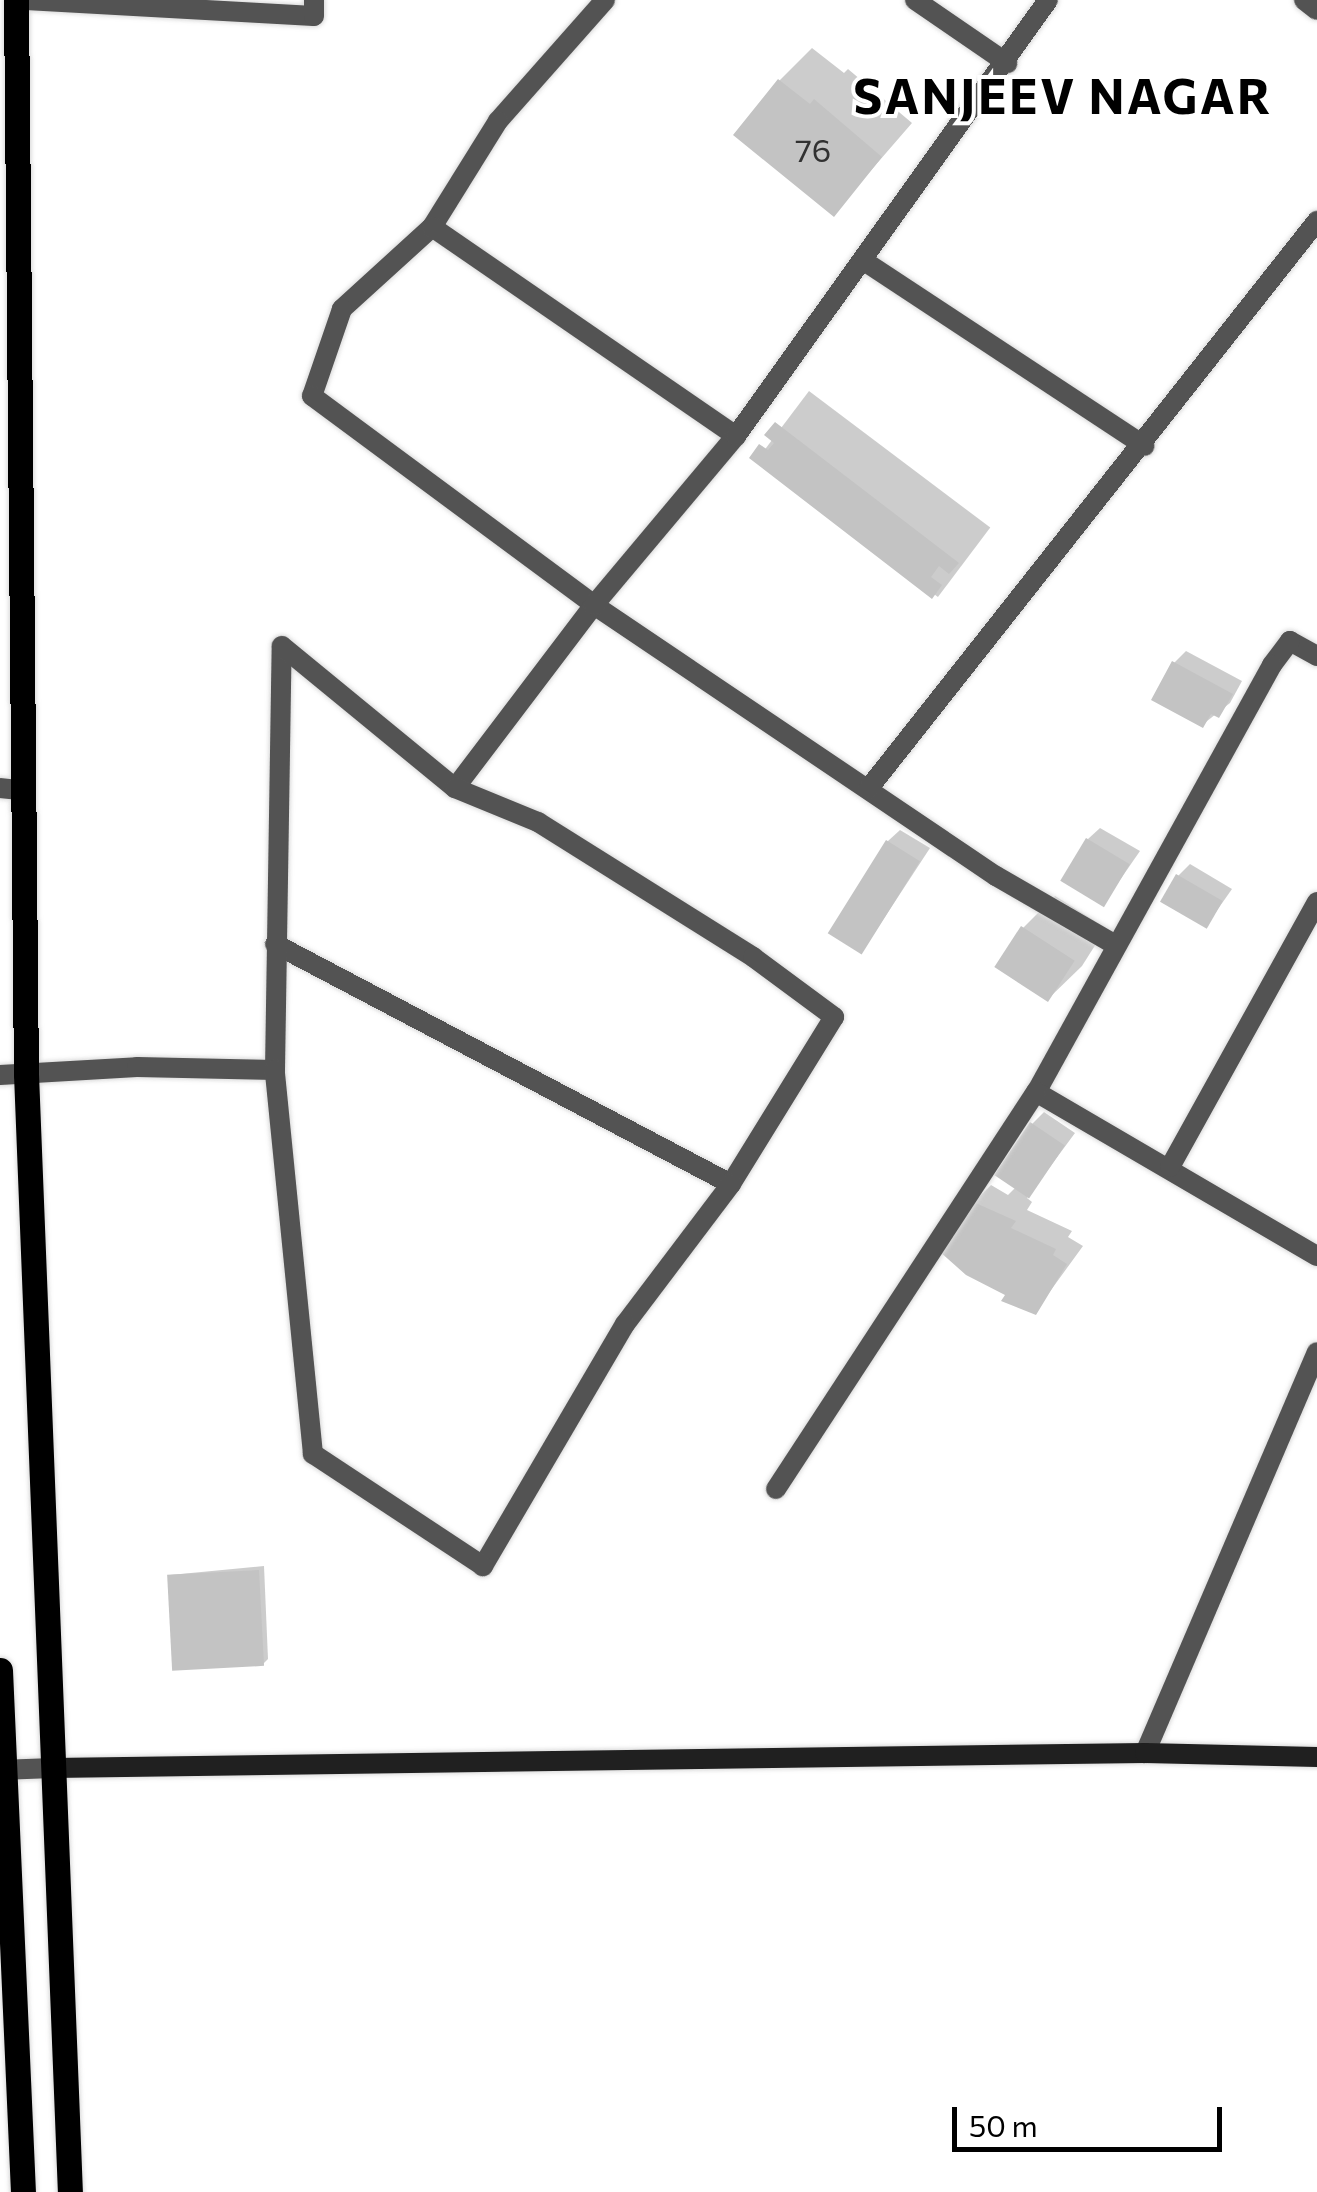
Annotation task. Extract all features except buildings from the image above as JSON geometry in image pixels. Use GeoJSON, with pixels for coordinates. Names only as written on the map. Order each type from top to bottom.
{"type":"FeatureCollection","features":[{"type":"Feature","properties":{"kind":"main road"},"geometry":{"type":"LineString","coordinates":[[16,0],[10,789],[13,1074],[53,1768],[70,2192]]}},
{"type":"Feature","properties":{"kind":"main road"},"geometry":{"type":"LineString","coordinates":[[0,1670],[23,2192]]}},
{"type":"Feature","properties":{"kind":"main road"},"geometry":{"type":"LineString","coordinates":[[53,1768],[1145,1754],[1317,1757]]}},
{"type":"Feature","properties":{"kind":"street"},"geometry":{"type":"LineString","coordinates":[[26,0],[314,16],[314,0]]}},
{"type":"Feature","properties":{"kind":"street"},"geometry":{"type":"LineString","coordinates":[[605,0],[498,121],[432,227],[342,309],[312,396],[594,605],[996,876],[1114,944]]}},
{"type":"Feature","properties":{"kind":"street"},"geometry":{"type":"LineString","coordinates":[[915,0],[1007,63]]}},
{"type":"Feature","properties":{"kind":"street"},"geometry":{"type":"LineString","coordinates":[[455,788],[594,605],[736,436],[1007,63],[1048,0]]}},
{"type":"Feature","properties":{"kind":"street"},"geometry":{"type":"LineString","coordinates":[[1304,0],[1317,10]]}},
{"type":"Feature","properties":{"kind":"street"},"geometry":{"type":"LineString","coordinates":[[868,788],[1145,446],[1317,221]]}},
{"type":"Feature","properties":{"kind":"street"},"geometry":{"type":"LineString","coordinates":[[432,227],[736,436]]}},
{"type":"Feature","properties":{"kind":"street"},"geometry":{"type":"LineString","coordinates":[[864,260],[1145,446]]}},
{"type":"Feature","properties":{"kind":"street"},"geometry":{"type":"LineString","coordinates":[[776,1489],[1036,1092],[1114,944],[1272,665],[1290,641],[1317,656]]}},
{"type":"Feature","properties":{"kind":"street"},"geometry":{"type":"LineString","coordinates":[[282,646],[455,788],[538,822],[753,957],[834,1017],[731,1184],[625,1324],[483,1566],[312,1454],[275,1070],[275,944],[282,646]]}},
{"type":"Feature","properties":{"kind":"street"},"geometry":{"type":"LineString","coordinates":[[1170,1167],[1317,902]]}},
{"type":"Feature","properties":{"kind":"street"},"geometry":{"type":"LineString","coordinates":[[275,944],[731,1184]]}},
{"type":"Feature","properties":{"kind":"street"},"geometry":{"type":"LineString","coordinates":[[13,1074],[137,1066],[275,1070]]}},
{"type":"Feature","properties":{"kind":"street"},"geometry":{"type":"LineString","coordinates":[[1036,1092],[1317,1256]]}},
{"type":"Feature","properties":{"kind":"street"},"geometry":{"type":"LineString","coordinates":[[1145,1754],[1317,1352]]}},
{"type":"Feature","properties":{"kind":"street"},"geometry":{"type":"LineString","coordinates":[[3,1770],[53,1768]]}},
{"type":"Feature","properties":{"kind":"district","name":"SANJEEV NAGAR"},"geometry":{"type":"Point","coordinates":[1063,95]}}]}
